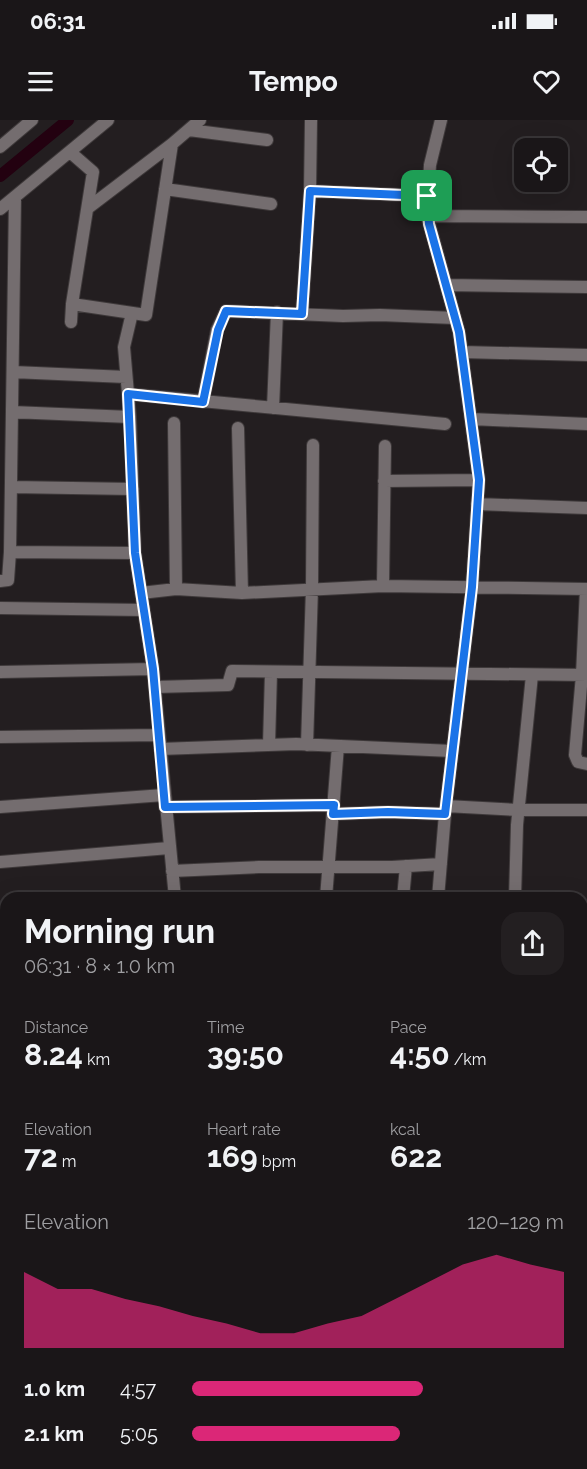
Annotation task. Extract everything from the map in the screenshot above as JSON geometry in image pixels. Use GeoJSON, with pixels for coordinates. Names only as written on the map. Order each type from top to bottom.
{"type":"FeatureCollection","features":[{"type":"Feature","properties":{"kind":"street"},"geometry":{"type":"LineString","coordinates":[[0,208],[108,120]]}},
{"type":"Feature","properties":{"kind":"street"},"geometry":{"type":"LineString","coordinates":[[88,208],[200,120]]}},
{"type":"Feature","properties":{"kind":"street"},"geometry":{"type":"LineString","coordinates":[[302,314],[310,191],[311,120]]}},
{"type":"Feature","properties":{"kind":"street"},"geometry":{"type":"LineString","coordinates":[[439,892],[445,810],[472,587],[479,480],[462,352],[427,216],[430,165],[441,120]]}},
{"type":"Feature","properties":{"kind":"street"},"geometry":{"type":"LineString","coordinates":[[0,147],[26,122]]}},
{"type":"Feature","properties":{"kind":"street"},"geometry":{"type":"LineString","coordinates":[[189,130],[267,140]]}},
{"type":"Feature","properties":{"kind":"street"},"geometry":{"type":"LineString","coordinates":[[72,304],[146,315],[172,144]]}},
{"type":"Feature","properties":{"kind":"street"},"geometry":{"type":"LineString","coordinates":[[70,152],[93,172],[71,322]]}},
{"type":"Feature","properties":{"kind":"street"},"geometry":{"type":"LineString","coordinates":[[165,189],[271,204]]}},
{"type":"Feature","properties":{"kind":"street"},"geometry":{"type":"LineString","coordinates":[[310,191],[427,196]]}},
{"type":"Feature","properties":{"kind":"street"},"geometry":{"type":"LineString","coordinates":[[0,581],[8,580],[10,552],[15,197]]}},
{"type":"Feature","properties":{"kind":"street"},"geometry":{"type":"LineString","coordinates":[[427,216],[587,217]]}},
{"type":"Feature","properties":{"kind":"street"},"geometry":{"type":"LineString","coordinates":[[446,285],[587,287]]}},
{"type":"Feature","properties":{"kind":"street"},"geometry":{"type":"LineString","coordinates":[[203,402],[218,330],[226,311],[455,318]]}},
{"type":"Feature","properties":{"kind":"street"},"geometry":{"type":"LineString","coordinates":[[273,408],[277,312]]}},
{"type":"Feature","properties":{"kind":"street"},"geometry":{"type":"LineString","coordinates":[[132,313],[124,347],[135,553],[153,669],[174,892]]}},
{"type":"Feature","properties":{"kind":"street"},"geometry":{"type":"LineString","coordinates":[[0,319],[13,320]]}},
{"type":"Feature","properties":{"kind":"street"},"geometry":{"type":"LineString","coordinates":[[462,352],[587,355]]}},
{"type":"Feature","properties":{"kind":"street"},"geometry":{"type":"LineString","coordinates":[[13,372],[126,377]]}},
{"type":"Feature","properties":{"kind":"street"},"geometry":{"type":"LineString","coordinates":[[128,394],[446,424]]}},
{"type":"Feature","properties":{"kind":"street"},"geometry":{"type":"LineString","coordinates":[[12,412],[129,417]]}},
{"type":"Feature","properties":{"kind":"street"},"geometry":{"type":"LineString","coordinates":[[471,419],[587,424]]}},
{"type":"Feature","properties":{"kind":"street"},"geometry":{"type":"LineString","coordinates":[[174,423],[176,589]]}},
{"type":"Feature","properties":{"kind":"street"},"geometry":{"type":"LineString","coordinates":[[238,428],[242,592]]}},
{"type":"Feature","properties":{"kind":"street"},"geometry":{"type":"LineString","coordinates":[[307,745],[312,588],[313,445]]}},
{"type":"Feature","properties":{"kind":"street"},"geometry":{"type":"LineString","coordinates":[[383,586],[385,446]]}},
{"type":"Feature","properties":{"kind":"street"},"geometry":{"type":"LineString","coordinates":[[384,481],[479,480]]}},
{"type":"Feature","properties":{"kind":"street"},"geometry":{"type":"LineString","coordinates":[[11,487],[133,489]]}},
{"type":"Feature","properties":{"kind":"street"},"geometry":{"type":"LineString","coordinates":[[477,504],[587,508]]}},
{"type":"Feature","properties":{"kind":"street"},"geometry":{"type":"LineString","coordinates":[[10,552],[135,553]]}},
{"type":"Feature","properties":{"kind":"street"},"geometry":{"type":"LineString","coordinates":[[141,593],[176,589],[242,592],[383,586],[586,589],[583,707],[575,760],[587,764]]}},
{"type":"Feature","properties":{"kind":"street"},"geometry":{"type":"LineString","coordinates":[[0,609],[144,610]]}},
{"type":"Feature","properties":{"kind":"street"},"geometry":{"type":"LineString","coordinates":[[0,672],[153,669]]}},
{"type":"Feature","properties":{"kind":"street"},"geometry":{"type":"LineString","coordinates":[[155,687],[228,685],[232,671],[585,675]]}},
{"type":"Feature","properties":{"kind":"street"},"geometry":{"type":"LineString","coordinates":[[269,745],[271,672]]}},
{"type":"Feature","properties":{"kind":"street"},"geometry":{"type":"LineString","coordinates":[[515,892],[519,810],[532,675]]}},
{"type":"Feature","properties":{"kind":"street"},"geometry":{"type":"LineString","coordinates":[[0,737],[159,735]]}},
{"type":"Feature","properties":{"kind":"street"},"geometry":{"type":"LineString","coordinates":[[160,749],[307,745],[452,751]]}},
{"type":"Feature","properties":{"kind":"street"},"geometry":{"type":"LineString","coordinates":[[326,892],[338,746]]}},
{"type":"Feature","properties":{"kind":"street"},"geometry":{"type":"LineString","coordinates":[[0,807],[165,801],[388,812],[587,810]]}},
{"type":"Feature","properties":{"kind":"street"},"geometry":{"type":"LineString","coordinates":[[0,862],[170,848]]}},
{"type":"Feature","properties":{"kind":"street"},"geometry":{"type":"LineString","coordinates":[[172,871],[441,864]]}},
{"type":"Feature","properties":{"kind":"street"},"geometry":{"type":"LineString","coordinates":[[404,892],[406,866]]}},
{"type":"Feature","properties":{"kind":"waterway"},"geometry":{"type":"LineString","coordinates":[[0,176],[68,120]]}},
{"type":"Feature","properties":{"kind":"route"},"geometry":{"type":"LineString","coordinates":[[310,191],[427,196],[427,216],[459,332],[479,480],[472,587],[445,814],[388,812],[333,814],[334,805],[165,807],[153,669],[135,553],[128,394],[203,402],[218,330],[226,311],[302,314],[310,191]]}}]}
